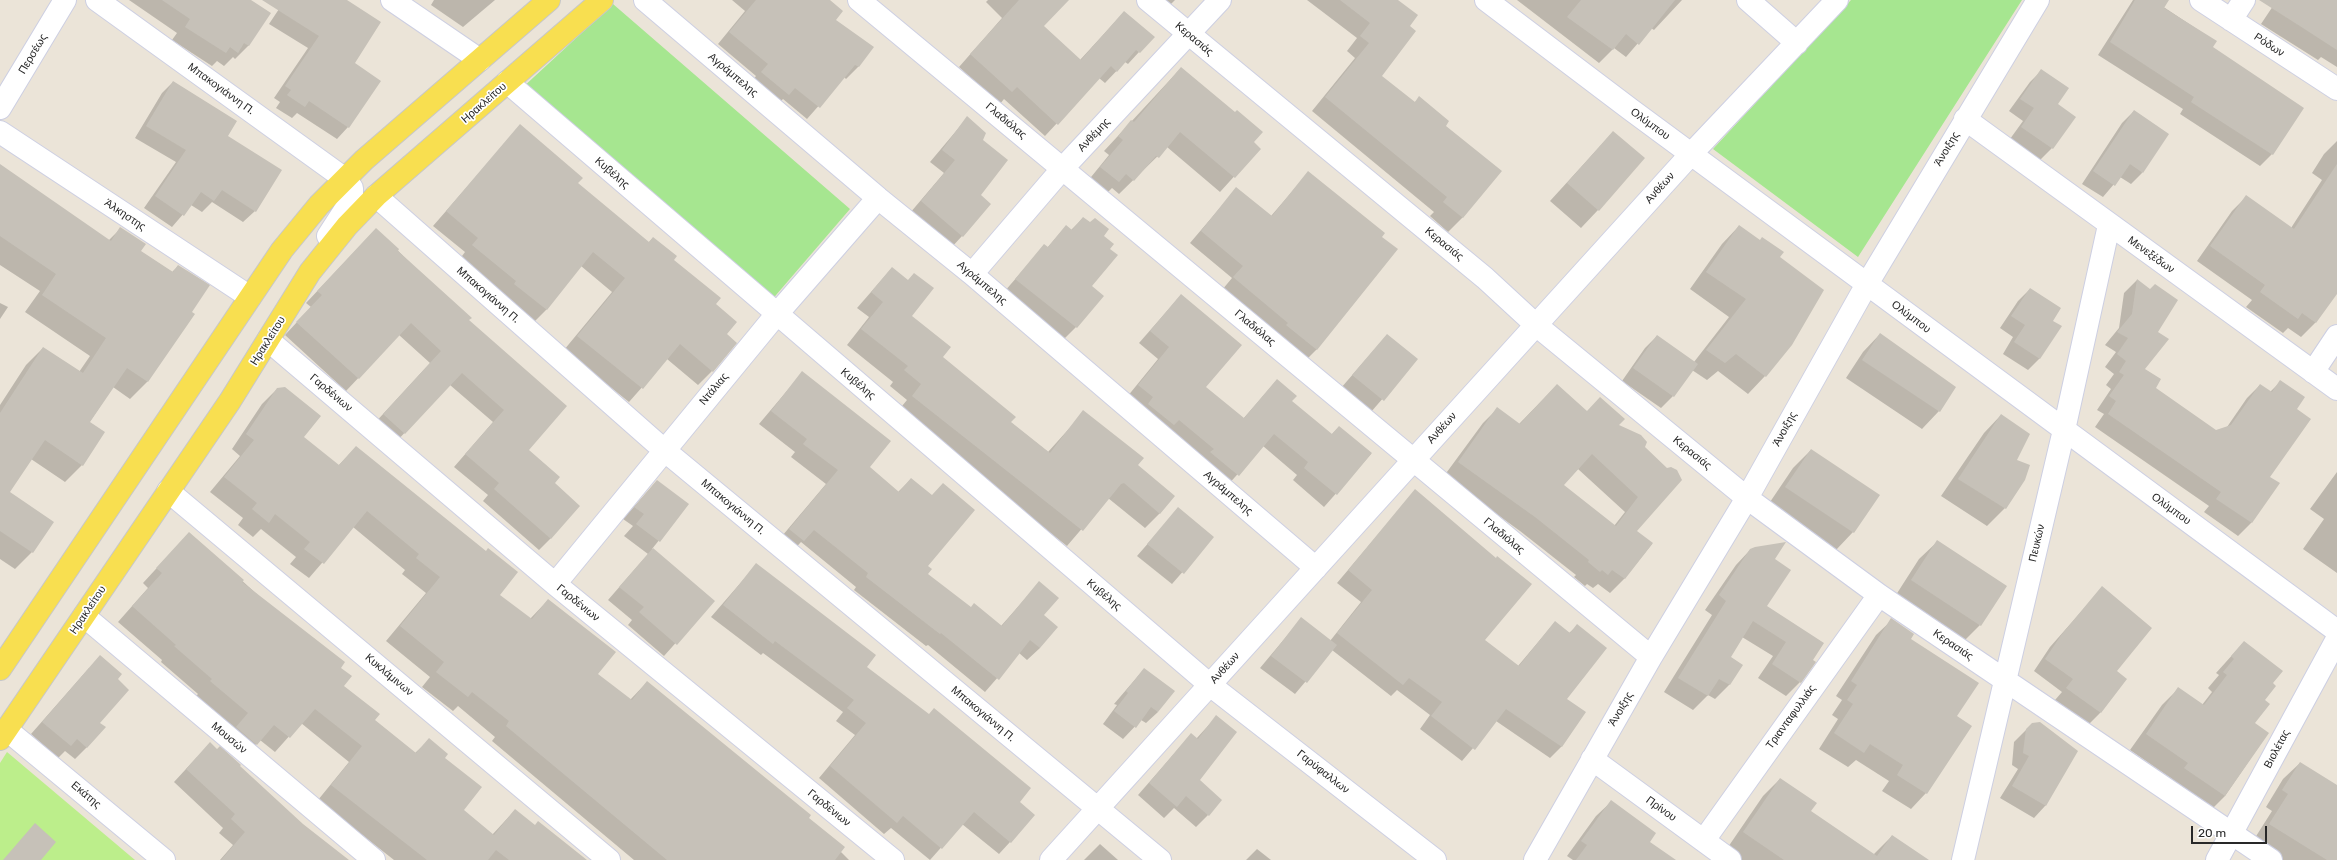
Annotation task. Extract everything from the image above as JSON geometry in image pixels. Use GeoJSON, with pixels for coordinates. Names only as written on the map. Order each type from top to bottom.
{"type":"FeatureCollection","features":[{"type":"Feature","properties":{"kind":"main road"},"geometry":{"type":"LineString","coordinates":[[0,669],[282,250],[319,205],[345,179],[549,0]]}},
{"type":"Feature","properties":{"kind":"main road","name":"Ηρακλείτου"},"geometry":{"type":"LineString","coordinates":[[4,734],[230,402],[302,285],[347,226],[376,196],[602,0]]}},
{"type":"Feature","properties":{"kind":"street","name":"Περσέως"},"geometry":{"type":"LineString","coordinates":[[0,108],[65,0]]}},
{"type":"Feature","properties":{"kind":"street","name":"Μπακογιάννη Π."},"geometry":{"type":"LineString","coordinates":[[97,0],[345,179]]}},
{"type":"Feature","properties":{"kind":"street"},"geometry":{"type":"LineString","coordinates":[[392,0],[480,60]]}},
{"type":"Feature","properties":{"kind":"street","name":"Αγράμπελης"},"geometry":{"type":"LineString","coordinates":[[645,0],[878,198],[972,274],[1316,568]]}},
{"type":"Feature","properties":{"kind":"street","name":"Γλαδιόλας"},"geometry":{"type":"LineString","coordinates":[[859,0],[1651,657]]}},
{"type":"Feature","properties":{"kind":"street","name":"Κερασιάς"},"geometry":{"type":"LineString","coordinates":[[1148,0],[1486,278],[1536,325],[1747,498],[1879,595],[2232,832],[2271,860]]}},
{"type":"Feature","properties":{"kind":"street","name":"Ανθέμης"},"geometry":{"type":"LineString","coordinates":[[972,274],[1063,168],[1189,35],[1220,0]]}},
{"type":"Feature","properties":{"kind":"street","name":"Ολύμπου"},"geometry":{"type":"LineString","coordinates":[[1486,0],[1691,154],[2337,631]]}},
{"type":"Feature","properties":{"kind":"street"},"geometry":{"type":"LineString","coordinates":[[1748,0],[1797,43]]}},
{"type":"Feature","properties":{"kind":"street","name":"Ανθέων"},"geometry":{"type":"LineString","coordinates":[[1051,860],[1691,154],[1837,0]]}},
{"type":"Feature","properties":{"kind":"street","name":"Άνοιξης"},"geometry":{"type":"LineString","coordinates":[[1535,860],[1651,657],[1747,498],[1867,284],[2038,0]]}},
{"type":"Feature","properties":{"kind":"street","name":"Ρόδων"},"geometry":{"type":"LineString","coordinates":[[2201,0],[2337,89]]}},
{"type":"Feature","properties":{"kind":"street"},"geometry":{"type":"LineString","coordinates":[[2231,20],[2244,0]]}},
{"type":"Feature","properties":{"kind":"street","name":"Κυβέλης"},"geometry":{"type":"LineString","coordinates":[[507,82],[776,315],[1210,685]]}},
{"type":"Feature","properties":{"kind":"street","name":"Μενεξέδων"},"geometry":{"type":"LineString","coordinates":[[1965,119],[2109,225],[2337,389]]}},
{"type":"Feature","properties":{"kind":"street","name":"Άλκηστης"},"geometry":{"type":"LineString","coordinates":[[0,132],[250,297]]}},
{"type":"Feature","properties":{"kind":"street"},"geometry":{"type":"LineString","coordinates":[[302,285],[318,251],[352,199],[352,188],[345,179]]}},
{"type":"Feature","properties":{"kind":"street","name":"Μπακογιάννη Π."},"geometry":{"type":"LineString","coordinates":[[376,196],[664,450],[1160,860]]}},
{"type":"Feature","properties":{"kind":"street","name":"Ντάλιας"},"geometry":{"type":"LineString","coordinates":[[555,584],[776,315],[878,198]]}},
{"type":"Feature","properties":{"kind":"street","name":"Πευκών"},"geometry":{"type":"LineString","coordinates":[[1963,860],[2064,430],[2109,225]]}},
{"type":"Feature","properties":{"kind":"street"},"geometry":{"type":"LineString","coordinates":[[2313,372],[2337,336]]}},
{"type":"Feature","properties":{"kind":"street","name":"Γαρδένιων"},"geometry":{"type":"LineString","coordinates":[[268,340],[555,584],[893,860]]}},
{"type":"Feature","properties":{"kind":"street","name":"Κυκλάμινων"},"geometry":{"type":"LineString","coordinates":[[168,491],[609,860]]}},
{"type":"Feature","properties":{"kind":"street","name":"Τριανταφυλλιάς"},"geometry":{"type":"LineString","coordinates":[[1704,840],[1879,595]]}},
{"type":"Feature","properties":{"kind":"street","name":"Μουσών"},"geometry":{"type":"LineString","coordinates":[[84,616],[374,860]]}},
{"type":"Feature","properties":{"kind":"street","name":"Βιολέτας"},"geometry":{"type":"LineString","coordinates":[[2217,860],[2337,638]]}},
{"type":"Feature","properties":{"kind":"street","name":"Γαρύφαλλων"},"geometry":{"type":"LineString","coordinates":[[1210,685],[1436,860]]}},
{"type":"Feature","properties":{"kind":"street","name":"Εκάτης"},"geometry":{"type":"LineString","coordinates":[[4,734],[164,860]]}},
{"type":"Feature","properties":{"kind":"street","name":"Πρίνου"},"geometry":{"type":"LineString","coordinates":[[1592,759],[1730,860]]}},
{"type":"Feature","properties":{"kind":"green space"},"geometry":{"type":"Polygon","coordinates":[[[1851,0],[2022,0],[1858,257],[1713,149],[1851,0]]]}},
{"type":"Feature","properties":{"kind":"green space"},"geometry":{"type":"Polygon","coordinates":[[[613,4],[850,209],[770,302],[521,89],[613,4]]]}},
{"type":"Feature","properties":{"kind":"green space"},"geometry":{"type":"Polygon","coordinates":[[[7,752],[135,860],[0,860],[0,763],[7,752]]]}},
{"type":"Feature","properties":{"kind":"building"},"geometry":{"type":"Polygon","coordinates":[[[162,0],[251,0],[271,13],[249,46],[244,43],[238,53],[230,47],[226,53],[185,27],[190,19],[162,0]]]}},
{"type":"Feature","properties":{"kind":"building"},"geometry":{"type":"Polygon","coordinates":[[[262,0],[347,0],[381,22],[355,63],[381,81],[349,128],[309,101],[305,107],[287,95],[291,90],[285,86],[319,36],[262,0]]]}},
{"type":"Feature","properties":{"kind":"building"},"geometry":{"type":"Polygon","coordinates":[[[756,0],[830,0],[843,11],[836,20],[874,47],[859,67],[855,65],[820,108],[795,88],[789,95],[761,72],[768,64],[729,32],[756,0]]]}},
{"type":"Feature","properties":{"kind":"building"},"geometry":{"type":"Polygon","coordinates":[[[1019,0],[1069,0],[1044,26],[1081,60],[1124,11],[1155,37],[1140,53],[1136,50],[1117,72],[1111,66],[1058,125],[1017,87],[1012,92],[970,54],[1019,0]]]}},
{"type":"Feature","properties":{"kind":"building"},"geometry":{"type":"Polygon","coordinates":[[[1340,0],[1398,0],[1418,15],[1410,26],[1416,31],[1382,76],[1415,102],[1419,96],[1449,121],[1446,126],[1502,171],[1463,218],[1443,202],[1447,197],[1325,97],[1369,43],[1360,36],[1370,23],[1340,0]]]}},
{"type":"Feature","properties":{"kind":"building"},"geometry":{"type":"Polygon","coordinates":[[[1581,0],[1675,0],[1639,45],[1626,34],[1613,50],[1567,17],[1581,0]]]}},
{"type":"Feature","properties":{"kind":"building"},"geometry":{"type":"Polygon","coordinates":[[[2135,0],[2169,0],[2164,8],[2217,41],[2213,47],[2304,108],[2273,155],[2191,102],[2194,97],[2110,42],[2135,0]]]}},
{"type":"Feature","properties":{"kind":"building"},"geometry":{"type":"Polygon","coordinates":[[[2259,0],[2337,0],[2337,50],[2303,28],[2259,0]]]}},
{"type":"Feature","properties":{"kind":"building"},"geometry":{"type":"Polygon","coordinates":[[[1181,67],[1235,112],[1237,110],[1263,132],[1254,142],[1261,149],[1235,178],[1180,132],[1159,158],[1156,156],[1134,181],[1126,174],[1119,182],[1100,167],[1123,140],[1118,136],[1131,120],[1134,122],[1181,67]]]}},
{"type":"Feature","properties":{"kind":"building"},"geometry":{"type":"Polygon","coordinates":[[[2041,69],[2069,88],[2058,104],[2076,117],[2053,149],[2021,127],[2034,108],[2020,99],[2041,69]]]}},
{"type":"Feature","properties":{"kind":"building"},"geometry":{"type":"Polygon","coordinates":[[[173,81],[237,121],[228,136],[282,170],[256,212],[222,190],[214,201],[201,192],[184,216],[155,196],[186,150],[146,126],[173,81]]]}},
{"type":"Feature","properties":{"kind":"building"},"geometry":{"type":"Polygon","coordinates":[[[2134,110],[2169,134],[2143,173],[2130,164],[2115,186],[2093,171],[2134,110]]]}},
{"type":"Feature","properties":{"kind":"building"},"geometry":{"type":"Polygon","coordinates":[[[967,116],[986,133],[983,140],[1008,160],[981,195],[991,204],[963,237],[921,201],[955,160],[942,150],[967,116]]]}},
{"type":"Feature","properties":{"kind":"building"},"geometry":{"type":"Polygon","coordinates":[[[520,124],[583,178],[578,183],[649,242],[653,237],[677,256],[674,260],[721,298],[716,304],[737,322],[727,334],[737,343],[713,372],[680,344],[643,389],[577,336],[625,278],[593,252],[547,310],[514,284],[516,281],[472,245],[478,238],[446,211],[520,124]]]}},
{"type":"Feature","properties":{"kind":"building"},"geometry":{"type":"Polygon","coordinates":[[[1613,131],[1645,158],[1599,211],[1567,183],[1613,131]]]}},
{"type":"Feature","properties":{"kind":"building"},"geometry":{"type":"Polygon","coordinates":[[[0,164],[111,241],[120,227],[146,244],[141,251],[173,272],[178,265],[210,285],[192,312],[195,314],[148,382],[127,368],[90,422],[105,432],[83,466],[45,440],[10,492],[54,522],[33,553],[0,531],[0,413],[43,347],[83,373],[106,338],[42,295],[56,274],[0,236],[0,164]]]}},
{"type":"Feature","properties":{"kind":"building"},"geometry":{"type":"Polygon","coordinates":[[[2337,164],[2337,294],[2316,323],[2302,313],[2298,319],[2260,292],[2265,285],[2210,246],[2246,195],[2294,229],[2337,164]]]}},
{"type":"Feature","properties":{"kind":"building"},"geometry":{"type":"Polygon","coordinates":[[[1308,171],[1385,233],[1382,237],[1398,249],[1317,350],[1286,325],[1288,323],[1233,277],[1243,266],[1201,231],[1236,187],[1272,216],[1308,171]]]}},
{"type":"Feature","properties":{"kind":"building"},"geometry":{"type":"Polygon","coordinates":[[[1083,217],[1090,222],[1095,218],[1109,229],[1104,236],[1114,244],[1110,249],[1118,255],[1092,286],[1104,296],[1077,328],[1015,279],[1044,244],[1048,247],[1066,225],[1072,230],[1083,217]]]}},
{"type":"Feature","properties":{"kind":"building"},"geometry":{"type":"Polygon","coordinates":[[[1739,225],[1760,240],[1762,237],[1784,252],[1780,257],[1824,290],[1792,345],[1766,377],[1736,354],[1725,363],[1706,350],[1746,299],[1706,272],[1739,225]]]}},
{"type":"Feature","properties":{"kind":"building"},"geometry":{"type":"Polygon","coordinates":[[[376,228],[399,249],[398,251],[472,318],[469,320],[567,406],[529,450],[560,477],[555,483],[580,506],[551,539],[494,489],[499,483],[465,454],[504,410],[462,373],[405,434],[383,414],[441,351],[411,323],[359,379],[296,322],[322,295],[317,291],[376,228]]]}},
{"type":"Feature","properties":{"kind":"building"},"geometry":{"type":"Polygon","coordinates":[[[892,267],[908,280],[914,273],[934,288],[912,316],[951,347],[943,357],[1016,417],[1011,422],[1050,453],[1083,410],[1144,458],[1138,465],[1175,496],[1160,514],[1124,483],[1121,484],[1083,531],[912,396],[921,384],[904,370],[908,366],[861,329],[883,302],[871,292],[892,267]]]}},
{"type":"Feature","properties":{"kind":"building"},"geometry":{"type":"Polygon","coordinates":[[[2137,279],[2150,289],[2155,284],[2178,300],[2158,332],[2169,339],[2145,369],[2161,379],[2156,388],[2216,430],[2231,425],[2260,384],[2272,392],[2280,380],[2305,397],[2297,409],[2311,419],[2270,477],[2280,483],[2252,523],[2216,499],[2221,492],[2108,414],[2116,401],[2109,396],[2124,375],[2119,372],[2126,361],[2117,354],[2128,338],[2117,332],[2132,314],[2137,279]]]}},
{"type":"Feature","properties":{"kind":"building"},"geometry":{"type":"Polygon","coordinates":[[[2030,288],[2061,308],[2053,321],[2062,326],[2040,359],[2014,342],[2025,325],[2011,316],[2030,288]]]}},
{"type":"Feature","properties":{"kind":"building"},"geometry":{"type":"Polygon","coordinates":[[[1181,294],[1242,345],[1206,387],[1244,418],[1277,379],[1297,396],[1292,401],[1332,434],[1339,426],[1372,453],[1337,495],[1304,468],[1308,462],[1274,434],[1239,476],[1210,452],[1214,449],[1179,420],[1174,425],[1148,404],[1153,397],[1138,385],[1169,347],[1150,331],[1181,294]]]}},
{"type":"Feature","properties":{"kind":"building"},"geometry":{"type":"Polygon","coordinates":[[[1880,333],[1956,387],[1940,412],[1862,360],[1880,333]]]}},
{"type":"Feature","properties":{"kind":"building"},"geometry":{"type":"Polygon","coordinates":[[[1387,334],[1418,359],[1384,401],[1352,375],[1387,334]]]}},
{"type":"Feature","properties":{"kind":"building"},"geometry":{"type":"Polygon","coordinates":[[[1657,335],[1698,364],[1674,397],[1633,368],[1657,335]]]}},
{"type":"Feature","properties":{"kind":"building"},"geometry":{"type":"Polygon","coordinates":[[[802,371],[891,441],[870,467],[899,492],[911,478],[932,495],[943,483],[975,510],[928,566],[932,569],[928,574],[971,607],[974,603],[1002,626],[1039,581],[1059,598],[1044,615],[1058,627],[1040,648],[1030,640],[999,680],[941,633],[940,634],[866,577],[868,573],[814,530],[804,541],[789,529],[838,470],[803,444],[807,439],[771,411],[802,371]]]}},
{"type":"Feature","properties":{"kind":"building"},"geometry":{"type":"Polygon","coordinates":[[[1557,384],[1587,411],[1600,397],[1625,419],[1619,425],[1641,435],[1647,442],[1645,447],[1667,468],[1671,467],[1677,470],[1682,480],[1637,531],[1653,543],[1625,579],[1612,570],[1608,575],[1602,570],[1600,572],[1588,562],[1589,560],[1535,517],[1458,462],[1497,407],[1520,424],[1557,384]],[[1592,454],[1564,485],[1616,526],[1638,497],[1592,454]]]}},
{"type":"Feature","properties":{"kind":"building"},"geometry":{"type":"Polygon","coordinates":[[[285,387],[321,416],[304,437],[339,465],[356,446],[486,551],[488,548],[518,572],[500,595],[532,619],[548,599],[616,652],[598,674],[632,700],[647,681],[811,815],[809,818],[845,847],[835,860],[667,860],[506,726],[509,721],[472,692],[468,697],[436,672],[444,662],[400,626],[440,577],[416,558],[419,554],[367,511],[324,564],[304,549],[310,542],[275,514],[269,523],[252,509],[257,503],[224,477],[254,440],[246,434],[277,388],[285,387]]]}},
{"type":"Feature","properties":{"kind":"building"},"geometry":{"type":"Polygon","coordinates":[[[2001,414],[2030,434],[2017,460],[2030,465],[2025,480],[2006,509],[1958,479],[2001,414]]]}},
{"type":"Feature","properties":{"kind":"building"},"geometry":{"type":"Polygon","coordinates":[[[1811,449],[1880,495],[1854,533],[1785,487],[1811,449]]]}},
{"type":"Feature","properties":{"kind":"building"},"geometry":{"type":"Polygon","coordinates":[[[657,480],[689,504],[660,542],[636,524],[644,514],[634,507],[657,480]]]}},
{"type":"Feature","properties":{"kind":"building"},"geometry":{"type":"Polygon","coordinates":[[[1415,489],[1496,558],[1497,556],[1532,584],[1485,640],[1519,666],[1555,621],[1570,633],[1577,624],[1607,648],[1567,699],[1586,712],[1562,747],[1506,709],[1475,750],[1431,716],[1442,702],[1409,678],[1403,685],[1337,633],[1372,590],[1348,570],[1415,489]]]}},
{"type":"Feature","properties":{"kind":"building"},"geometry":{"type":"Polygon","coordinates":[[[1178,507],[1214,537],[1184,574],[1147,544],[1178,507]]]}},
{"type":"Feature","properties":{"kind":"building"},"geometry":{"type":"Polygon","coordinates":[[[189,532],[244,580],[242,582],[345,662],[341,668],[352,676],[344,686],[380,714],[375,720],[416,753],[429,738],[448,754],[445,758],[482,787],[464,810],[494,835],[515,809],[535,825],[538,821],[587,860],[509,860],[496,850],[488,860],[427,860],[331,785],[362,746],[315,709],[290,738],[274,725],[257,745],[236,727],[248,713],[210,681],[212,679],[174,646],[176,645],[132,606],[162,573],[156,568],[189,532]]]}},
{"type":"Feature","properties":{"kind":"building"},"geometry":{"type":"Polygon","coordinates":[[[1937,540],[2007,586],[1981,626],[1911,580],[1937,540]]]}},
{"type":"Feature","properties":{"kind":"building"},"geometry":{"type":"Polygon","coordinates":[[[1786,542],[1775,559],[1791,570],[1767,606],[1824,643],[1813,660],[1816,662],[1801,683],[1772,664],[1786,642],[1753,621],[1731,657],[1743,665],[1730,685],[1719,679],[1708,696],[1678,678],[1726,601],[1719,595],[1750,549],[1786,542]]]}},
{"type":"Feature","properties":{"kind":"building"},"geometry":{"type":"Polygon","coordinates":[[[653,548],[715,601],[677,645],[639,612],[644,607],[619,587],[653,548]]]}},
{"type":"Feature","properties":{"kind":"building"},"geometry":{"type":"Polygon","coordinates":[[[756,563],[876,655],[867,667],[929,714],[934,708],[1031,788],[1020,802],[1035,815],[1011,843],[974,812],[942,849],[903,816],[897,823],[830,766],[866,723],[847,708],[854,700],[775,641],[773,644],[723,605],[756,563]]]}},
{"type":"Feature","properties":{"kind":"building"},"geometry":{"type":"Polygon","coordinates":[[[2102,586],[2152,628],[2117,671],[2127,679],[2101,713],[2066,688],[2073,679],[2045,659],[2062,634],[2102,586]]]}},
{"type":"Feature","properties":{"kind":"building"},"geometry":{"type":"Polygon","coordinates":[[[1301,617],[1337,645],[1307,683],[1271,656],[1301,617]]]}},
{"type":"Feature","properties":{"kind":"building"},"geometry":{"type":"Polygon","coordinates":[[[1891,618],[1914,634],[1911,639],[1979,683],[1957,716],[1972,726],[1927,794],[1897,775],[1903,765],[1870,744],[1864,753],[1834,733],[1853,704],[1847,700],[1857,685],[1851,681],[1891,618]]]}},
{"type":"Feature","properties":{"kind":"building"},"geometry":{"type":"Polygon","coordinates":[[[2244,641],[2283,671],[2273,683],[2276,686],[2265,700],[2270,704],[2255,723],[2269,733],[2225,796],[2184,768],[2188,763],[2146,734],[2178,687],[2204,705],[2227,675],[2223,672],[2234,659],[2231,656],[2244,641]]]}},
{"type":"Feature","properties":{"kind":"building"},"geometry":{"type":"Polygon","coordinates":[[[100,655],[122,674],[118,679],[129,690],[100,723],[106,727],[87,748],[77,739],[71,746],[42,722],[100,655]]]}},
{"type":"Feature","properties":{"kind":"building"},"geometry":{"type":"Polygon","coordinates":[[[1144,668],[1175,691],[1158,712],[1151,707],[1136,728],[1114,711],[1128,693],[1126,691],[1144,668]]]}},
{"type":"Feature","properties":{"kind":"building"},"geometry":{"type":"Polygon","coordinates":[[[1216,715],[1237,732],[1200,780],[1222,800],[1209,816],[1186,796],[1177,807],[1149,783],[1191,733],[1198,739],[1216,715]]]}},
{"type":"Feature","properties":{"kind":"building"},"geometry":{"type":"Polygon","coordinates":[[[2040,722],[2078,751],[2046,806],[2012,786],[2029,756],[2023,753],[2026,729],[2032,723],[2040,722]]]}},
{"type":"Feature","properties":{"kind":"building"},"geometry":{"type":"Polygon","coordinates":[[[210,742],[217,749],[220,746],[303,824],[349,860],[221,860],[245,832],[231,819],[235,814],[186,769],[210,742]]]}},
{"type":"Feature","properties":{"kind":"building"},"geometry":{"type":"Polygon","coordinates":[[[2300,762],[2337,785],[2337,860],[2327,860],[2269,824],[2288,794],[2282,790],[2300,762]]]}},
{"type":"Feature","properties":{"kind":"building"},"geometry":{"type":"Polygon","coordinates":[[[1780,778],[1817,803],[1811,811],[1877,856],[1892,835],[1929,860],[1784,860],[1743,832],[1780,778]]]}},
{"type":"Feature","properties":{"kind":"building"},"geometry":{"type":"Polygon","coordinates":[[[1611,800],[1656,833],[1650,842],[1676,860],[1576,860],[1587,845],[1581,841],[1611,800]]]}},
{"type":"Feature","properties":{"kind":"building"},"geometry":{"type":"Polygon","coordinates":[[[35,823],[56,842],[41,860],[3,860],[35,823]]]}}]}
